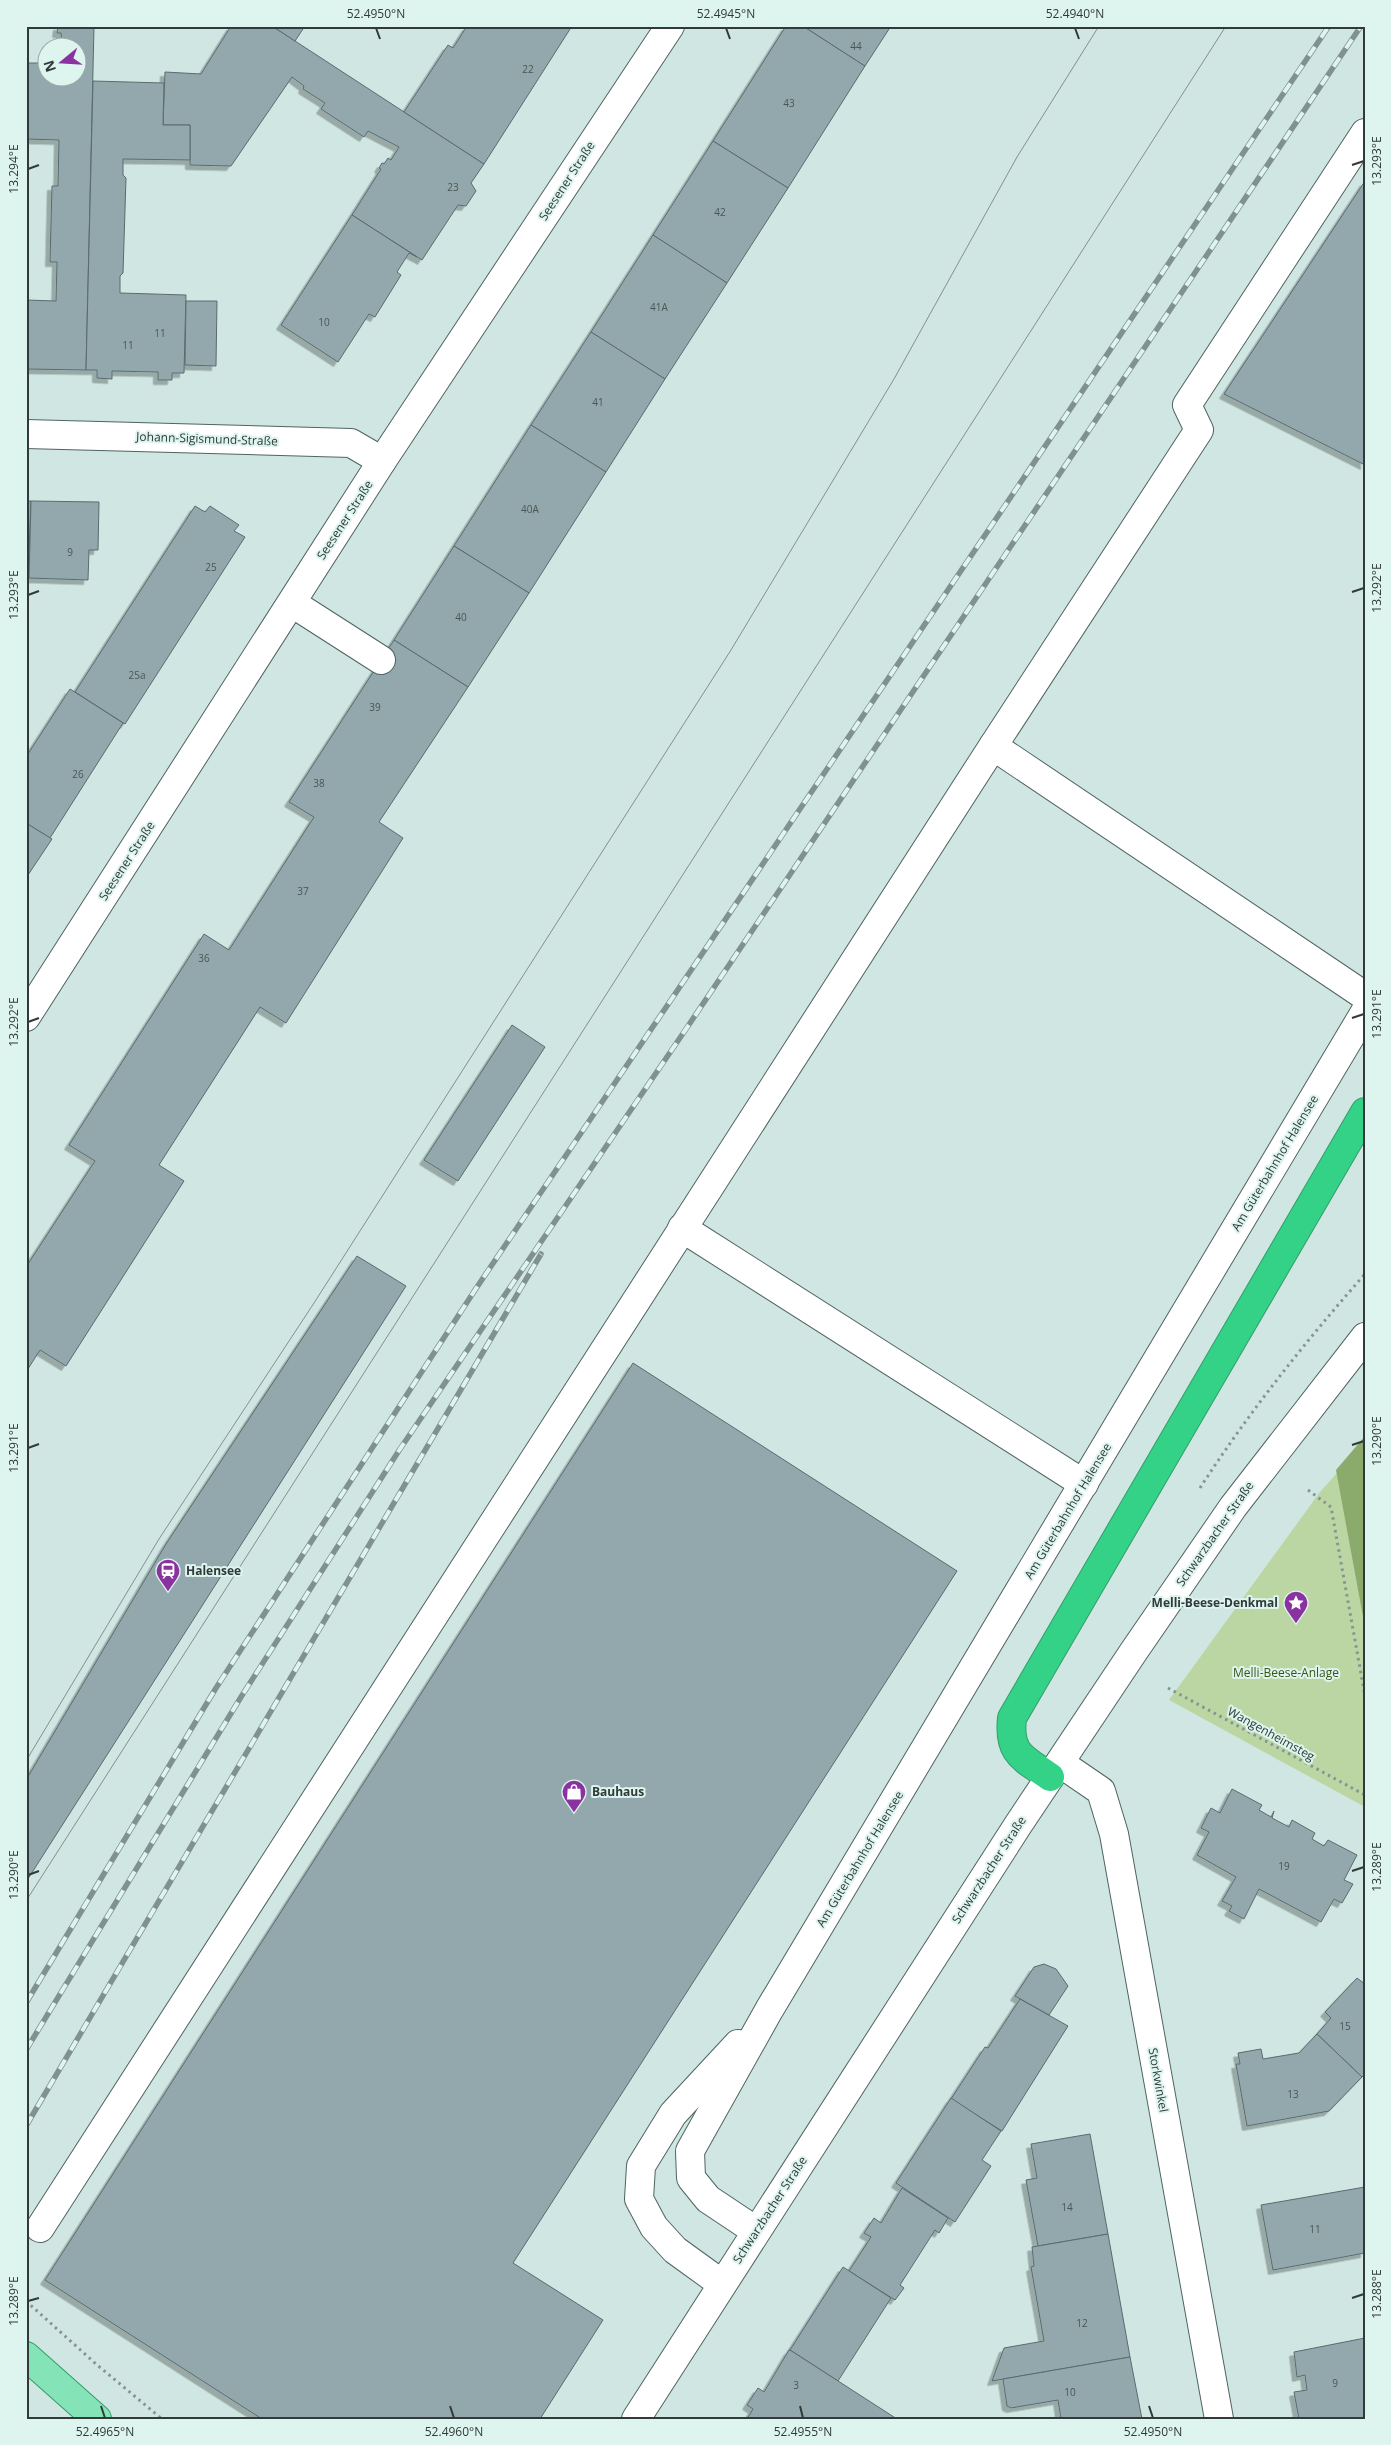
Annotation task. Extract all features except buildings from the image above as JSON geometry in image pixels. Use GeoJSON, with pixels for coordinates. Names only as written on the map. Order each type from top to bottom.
{"type":"FeatureCollection","features":[{"type":"Feature","properties":{"kind":"highway"},"geometry":{"type":"LineString","coordinates":[[1055,1770],[1016,1753],[1011,1731],[1012,1718],[1365,1112]]}},
{"type":"Feature","properties":{"kind":"main road"},"geometry":{"type":"LineString","coordinates":[[26,2356],[97,2419]]}},
{"type":"Feature","properties":{"kind":"street","name":"Seesener Straße"},"geometry":{"type":"LineString","coordinates":[[26,1017],[382,461],[670,26]]}},
{"type":"Feature","properties":{"kind":"street"},"geometry":{"type":"LineString","coordinates":[[40,2228],[682,1228],[1199,430],[1187,405],[1365,133]]}},
{"type":"Feature","properties":{"kind":"street","name":"Johann-Sigismund-Straße"},"geometry":{"type":"LineString","coordinates":[[26,434],[351,443],[382,461]]}},
{"type":"Feature","properties":{"kind":"street"},"geometry":{"type":"LineString","coordinates":[[292,603],[381,660]]}},
{"type":"Feature","properties":{"kind":"street"},"geometry":{"type":"LineString","coordinates":[[993,746],[1365,996]]}},
{"type":"Feature","properties":{"kind":"street","name":"Am Güterbahnhof Halensee"},"geometry":{"type":"LineString","coordinates":[[756,2231],[708,2199],[691,2178],[690,2152],[769,2010],[1365,1012]]}},
{"type":"Feature","properties":{"kind":"street"},"geometry":{"type":"LineString","coordinates":[[682,1228],[1084,1484]]}},
{"type":"Feature","properties":{"kind":"street","name":"Schwarzbacher Straße"},"geometry":{"type":"LineString","coordinates":[[636,2419],[1055,1770],[1233,1507],[1365,1337]]}},
{"type":"Feature","properties":{"kind":"street","name":"Storkwinkel"},"geometry":{"type":"LineString","coordinates":[[1055,1770],[1101,1790],[1114,1834],[1220,2419]]}},
{"type":"Feature","properties":{"kind":"street","name":"Am Güterbahnhof Halensee"},"geometry":{"type":"LineString","coordinates":[[722,2284],[675,2250],[654,2227],[639,2199],[641,2166],[673,2114],[769,2010]]}},
{"type":"Feature","properties":{"kind":"path"},"geometry":{"type":"LineString","coordinates":[[1264,1395],[1313,1332],[1365,1274]]}},
{"type":"Feature","properties":{"kind":"path"},"geometry":{"type":"LineString","coordinates":[[1308,1490],[1331,1507],[1365,1696]]}},
{"type":"Feature","properties":{"kind":"path","name":"Wangenheimsteg"},"geometry":{"type":"LineString","coordinates":[[1168,1688],[1365,1795]]}},
{"type":"Feature","properties":{"kind":"path"},"geometry":{"type":"LineString","coordinates":[[26,2301],[96,2364],[162,2419]]}},
{"type":"Feature","properties":{"kind":"green space"},"geometry":{"type":"Polygon","coordinates":[[[1365,1436],[1365,1628],[1336,1470],[1365,1436]]]}},
{"type":"Feature","properties":{"kind":"green space","name":"Melli-Beese-Anlage"},"geometry":{"type":"Polygon","coordinates":[[[1337,1473],[1365,1628],[1365,1807],[1169,1700],[1320,1492],[1337,1473]]]}},
{"type":"Feature","properties":{"kind":"tram line"},"geometry":{"type":"LineString","coordinates":[[26,1761],[159,1539],[314,1303],[731,650],[894,379],[1017,157],[1099,26]]}},
{"type":"Feature","properties":{"kind":"tram line"},"geometry":{"type":"LineString","coordinates":[[26,1901],[1226,26]]}},
{"type":"Feature","properties":{"kind":"railway"},"geometry":{"type":"LineString","coordinates":[[26,2003],[216,1688],[475,1290],[1329,26]]}},
{"type":"Feature","properties":{"kind":"railway"},"geometry":{"type":"LineString","coordinates":[[26,2050],[241,1697],[400,1449],[686,1029],[1361,26]]}},
{"type":"Feature","properties":{"kind":"railway"},"geometry":{"type":"LineString","coordinates":[[26,2126],[541,1254]]}},
{"type":"Feature","properties":{"kind":"place","name":"Halensee"},"geometry":{"type":"Point","coordinates":[168,1592]}},
{"type":"Feature","properties":{"kind":"place","name":"Melli-Beese-Denkmal"},"geometry":{"type":"Point","coordinates":[1296,1624]}},
{"type":"Feature","properties":{"kind":"place","name":"Bauhaus"},"geometry":{"type":"Point","coordinates":[574,1813]}}]}
